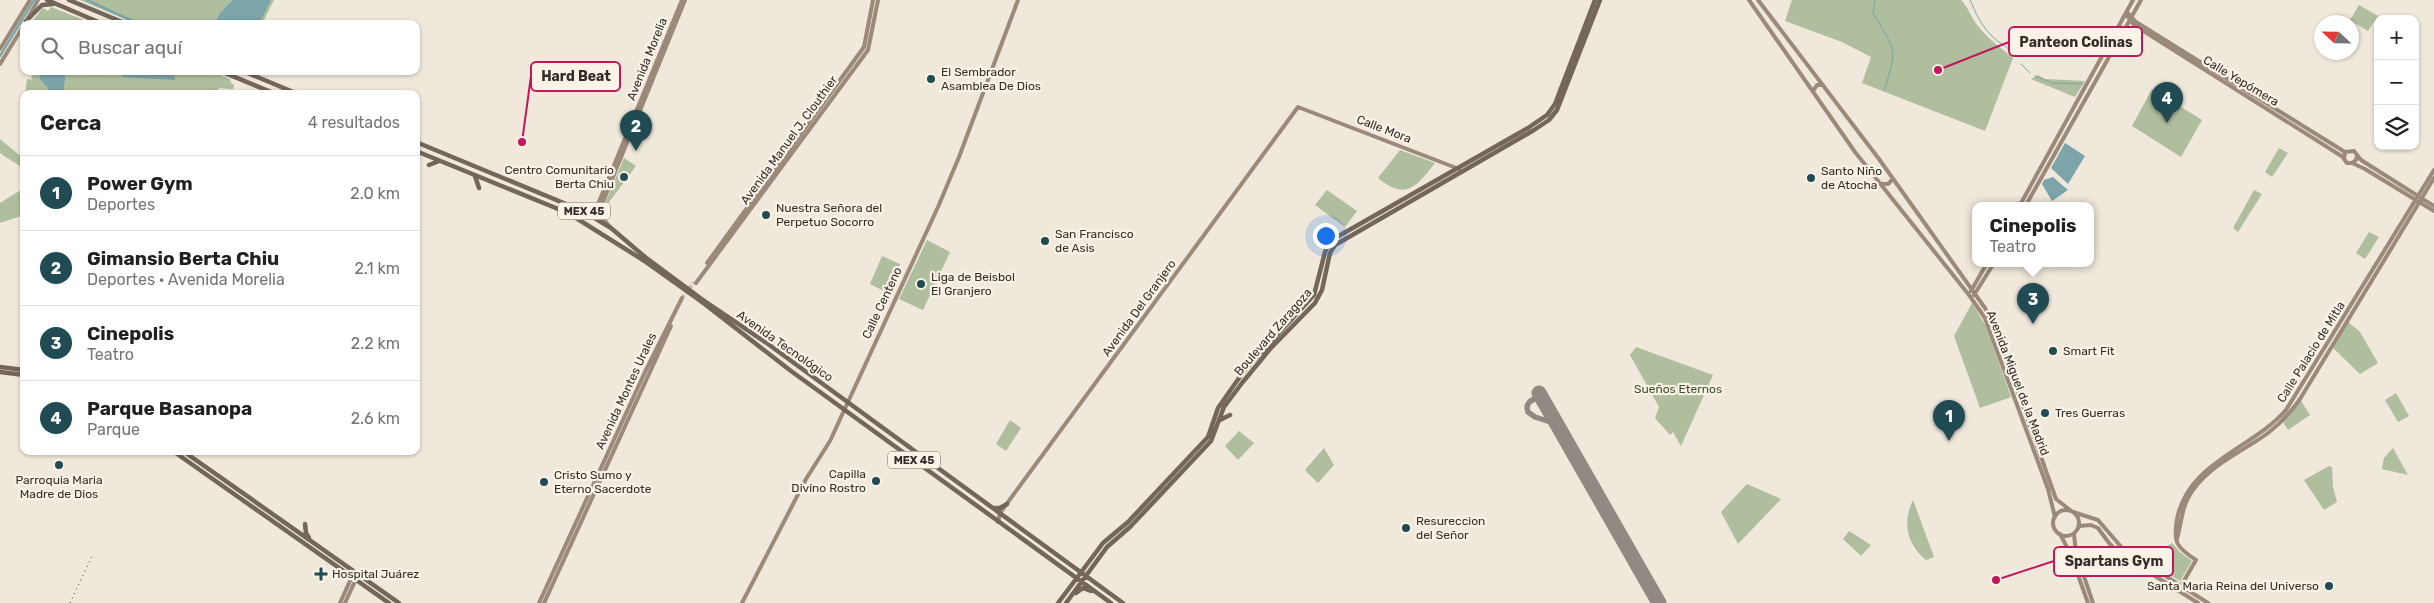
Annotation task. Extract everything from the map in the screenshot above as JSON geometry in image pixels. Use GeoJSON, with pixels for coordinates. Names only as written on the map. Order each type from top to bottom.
{"type":"FeatureCollection","features":[{"type":"Feature","properties":{"kind":"main road"},"geometry":{"type":"LineString","coordinates":[[0,49],[30,0]]}},
{"type":"Feature","properties":{"kind":"main road"},"geometry":{"type":"LineString","coordinates":[[27,20],[38,0]]}},
{"type":"Feature","properties":{"kind":"main road"},"geometry":{"type":"LineString","coordinates":[[47,0],[95,20]]}},
{"type":"Feature","properties":{"kind":"main road"},"geometry":{"type":"LineString","coordinates":[[69,0],[117,20]]}},
{"type":"Feature","properties":{"kind":"main road","name":"Avenida Morelia"},"geometry":{"type":"LineString","coordinates":[[598,216],[596,209],[612,175],[684,0]]}},
{"type":"Feature","properties":{"kind":"main road","name":"Avenida Manuel J. Clouthier"},"geometry":{"type":"LineString","coordinates":[[873,0],[864,47],[695,283],[868,50],[878,0]]}},
{"type":"Feature","properties":{"kind":"main road","name":"Calle Centeno"},"geometry":{"type":"LineString","coordinates":[[742,603],[806,479],[828,446],[952,176],[1018,0]]}},
{"type":"Feature","properties":{"kind":"main road","name":"Boulevard Zaragoza"},"geometry":{"type":"LineString","coordinates":[[1094,560],[1103,543],[1128,522],[1208,437],[1218,408],[1244,371],[1314,296],[1325,252],[1330,241],[1528,128],[1550,112],[1595,0]]}},
{"type":"Feature","properties":{"kind":"main road","name":"Boulevard Zaragoza"},"geometry":{"type":"LineString","coordinates":[[1079,580],[1094,560],[1211,442],[1224,407],[1251,370],[1318,299],[1330,253],[1335,245],[1534,130],[1556,113],[1600,0]]}},
{"type":"Feature","properties":{"kind":"main road","name":"Avenida Miguel de la Madrid"},"geometry":{"type":"LineString","coordinates":[[1749,0],[1881,184],[1970,296],[1988,325],[2048,489],[2055,517]]}},
{"type":"Feature","properties":{"kind":"main road","name":"Avenida Miguel de la Madrid"},"geometry":{"type":"LineString","coordinates":[[1759,0],[1974,291],[1994,327],[2056,499],[2072,511],[2098,520],[2119,546],[2208,603]]}},
{"type":"Feature","properties":{"kind":"main road"},"geometry":{"type":"LineString","coordinates":[[2022,202],[2133,0]]}},
{"type":"Feature","properties":{"kind":"main road"},"geometry":{"type":"LineString","coordinates":[[2028,202],[2141,0]]}},
{"type":"Feature","properties":{"kind":"main road"},"geometry":{"type":"LineString","coordinates":[[28,20],[42,5],[57,4]]}},
{"type":"Feature","properties":{"kind":"main road"},"geometry":{"type":"LineString","coordinates":[[82,14],[89,13],[89,8]]}},
{"type":"Feature","properties":{"kind":"main road"},"geometry":{"type":"LineString","coordinates":[[2126,13],[2130,19]]}},
{"type":"Feature","properties":{"kind":"main road"},"geometry":{"type":"LineString","coordinates":[[2121,24],[2130,19]]}},
{"type":"Feature","properties":{"kind":"main road","name":"Calle Yepómera"},"geometry":{"type":"LineString","coordinates":[[2130,19],[2346,152]]}},
{"type":"Feature","properties":{"kind":"main road","name":"Calle Yepómera"},"geometry":{"type":"LineString","coordinates":[[2130,19],[2173,51],[2344,157]]}},
{"type":"Feature","properties":{"kind":"main road"},"geometry":{"type":"LineString","coordinates":[[0,64],[20,31]]}},
{"type":"Feature","properties":{"kind":"main road"},"geometry":{"type":"LineString","coordinates":[[230,75],[266,90]]}},
{"type":"Feature","properties":{"kind":"main road"},"geometry":{"type":"LineString","coordinates":[[253,75],[289,90]]}},
{"type":"Feature","properties":{"kind":"main road"},"geometry":{"type":"LineString","coordinates":[[1813,91],[1817,85],[1823,85]]}},
{"type":"Feature","properties":{"kind":"main road"},"geometry":{"type":"LineString","coordinates":[[275,90],[280,86]]}},
{"type":"Feature","properties":{"kind":"main road","name":"Calle Mora"},"geometry":{"type":"LineString","coordinates":[[1298,107],[1463,171]]}},
{"type":"Feature","properties":{"kind":"main road","name":"Avenida Del Granjero"},"geometry":{"type":"LineString","coordinates":[[998,522],[1000,513],[1298,107]]}},
{"type":"Feature","properties":{"kind":"main road"},"geometry":{"type":"LineString","coordinates":[[2063,139],[2060,136],[2068,116]]}},
{"type":"Feature","properties":{"kind":"main road","name":"Avenida Tecnológico"},"geometry":{"type":"LineString","coordinates":[[420,144],[589,214],[598,216],[644,258]]}},
{"type":"Feature","properties":{"kind":"main road"},"geometry":{"type":"LineString","coordinates":[[432,148],[432,157]]}},
{"type":"Feature","properties":{"kind":"main road"},"geometry":{"type":"LineString","coordinates":[[2434,206],[2419,200],[2365,169],[2345,161],[2346,152],[2352,150],[2357,156],[2419,200],[2434,211]]}},
{"type":"Feature","properties":{"kind":"main road","name":"Avenida Tecnológico"},"geometry":{"type":"LineString","coordinates":[[420,152],[568,213],[644,258],[730,321],[848,402],[1123,603]]}},
{"type":"Feature","properties":{"kind":"main road"},"geometry":{"type":"LineString","coordinates":[[2352,163],[2356,160],[2357,156]]}},
{"type":"Feature","properties":{"kind":"main road"},"geometry":{"type":"LineString","coordinates":[[429,165],[435,162],[442,162]]}},
{"type":"Feature","properties":{"kind":"main road","name":"Calle Palacio de Mitla"},"geometry":{"type":"LineString","coordinates":[[2419,200],[2434,170]]}},
{"type":"Feature","properties":{"kind":"main road"},"geometry":{"type":"LineString","coordinates":[[474,175],[478,180],[479,188]]}},
{"type":"Feature","properties":{"kind":"main road","name":"Avenida Morelia"},"geometry":{"type":"LineString","coordinates":[[598,216],[612,175]]}},
{"type":"Feature","properties":{"kind":"main road","name":"Calle Palacio de Mitla"},"geometry":{"type":"LineString","coordinates":[[2180,585],[2196,560],[2181,549],[2176,542],[2179,511],[2194,481],[2205,471],[2266,429],[2286,410],[2434,178]]}},
{"type":"Feature","properties":{"kind":"main road"},"geometry":{"type":"LineString","coordinates":[[1881,184],[1888,184],[1892,179]]}},
{"type":"Feature","properties":{"kind":"main road"},"geometry":{"type":"LineString","coordinates":[[589,214],[596,209]]}},
{"type":"Feature","properties":{"kind":"main road"},"geometry":{"type":"LineString","coordinates":[[595,228],[598,216]]}},
{"type":"Feature","properties":{"kind":"main road"},"geometry":{"type":"LineString","coordinates":[[1932,250],[1938,248],[1939,243]]}},
{"type":"Feature","properties":{"kind":"main road"},"geometry":{"type":"LineString","coordinates":[[1932,250],[1940,254],[1944,249]]}},
{"type":"Feature","properties":{"kind":"main road"},"geometry":{"type":"LineString","coordinates":[[1940,260],[1943,256],[1949,257]]}},
{"type":"Feature","properties":{"kind":"main road"},"geometry":{"type":"LineString","coordinates":[[1945,266],[1948,262],[1953,262]]}},
{"type":"Feature","properties":{"kind":"main road"},"geometry":{"type":"LineString","coordinates":[[1978,285],[1985,267]]}},
{"type":"Feature","properties":{"kind":"main road"},"geometry":{"type":"LineString","coordinates":[[1970,296],[1991,267]]}},
{"type":"Feature","properties":{"kind":"main road","name":"Avenida Montes Urales"},"geometry":{"type":"LineString","coordinates":[[539,603],[645,372],[683,298],[544,603]]}},
{"type":"Feature","properties":{"kind":"main road","name":"Avenida Tecnológico"},"geometry":{"type":"LineString","coordinates":[[730,321],[791,371],[1111,603]]}},
{"type":"Feature","properties":{"kind":"main road"},"geometry":{"type":"LineString","coordinates":[[791,371],[795,364]]}},
{"type":"Feature","properties":{"kind":"main road"},"geometry":{"type":"LineString","coordinates":[[0,367],[20,370]]}},
{"type":"Feature","properties":{"kind":"main road"},"geometry":{"type":"LineString","coordinates":[[0,372],[20,375]]}},
{"type":"Feature","properties":{"kind":"main road"},"geometry":{"type":"LineString","coordinates":[[1219,421],[1223,417],[1230,415]]}},
{"type":"Feature","properties":{"kind":"main road"},"geometry":{"type":"LineString","coordinates":[[178,455],[355,576],[399,603]]}},
{"type":"Feature","properties":{"kind":"main road"},"geometry":{"type":"LineString","coordinates":[[189,455],[312,541],[390,603]]}},
{"type":"Feature","properties":{"kind":"main road"},"geometry":{"type":"LineString","coordinates":[[917,462],[923,462],[922,456]]}},
{"type":"Feature","properties":{"kind":"main road"},"geometry":{"type":"LineString","coordinates":[[925,468],[927,464],[932,463]]}},
{"type":"Feature","properties":{"kind":"main road"},"geometry":{"type":"LineString","coordinates":[[993,508],[1000,508],[1007,504]]}},
{"type":"Feature","properties":{"kind":"main road"},"geometry":{"type":"LineString","coordinates":[[2060,534],[2067,536],[2074,533],[2079,526],[2078,517],[2072,511],[2061,511],[2055,517],[2054,527],[2070,553],[2088,603]]}},
{"type":"Feature","properties":{"kind":"main road"},"geometry":{"type":"LineString","coordinates":[[305,524],[306,533],[312,541]]}},
{"type":"Feature","properties":{"kind":"main road"},"geometry":{"type":"LineString","coordinates":[[2079,526],[2091,525],[2098,528],[2117,551],[2198,603]]}},
{"type":"Feature","properties":{"kind":"main road"},"geometry":{"type":"LineString","coordinates":[[2074,533],[2076,553],[2093,603]]}},
{"type":"Feature","properties":{"kind":"main road"},"geometry":{"type":"LineString","coordinates":[[1034,547],[1038,541]]}},
{"type":"Feature","properties":{"kind":"main road"},"geometry":{"type":"LineString","coordinates":[[1041,552],[1042,548],[1046,547]]}},
{"type":"Feature","properties":{"kind":"main road"},"geometry":{"type":"LineString","coordinates":[[1071,566],[1082,566],[1094,560]]}},
{"type":"Feature","properties":{"kind":"main road"},"geometry":{"type":"LineString","coordinates":[[1094,560],[1092,573],[1097,584]]}},
{"type":"Feature","properties":{"kind":"main road"},"geometry":{"type":"LineString","coordinates":[[1059,566],[1070,579],[1067,591]]}},
{"type":"Feature","properties":{"kind":"main road"},"geometry":{"type":"LineString","coordinates":[[2144,569],[2146,566],[2160,573]]}},
{"type":"Feature","properties":{"kind":"main road"},"geometry":{"type":"LineString","coordinates":[[340,603],[355,576]]}},
{"type":"Feature","properties":{"kind":"main road"},"geometry":{"type":"LineString","coordinates":[[345,603],[355,576]]}},
{"type":"Feature","properties":{"kind":"main road"},"geometry":{"type":"LineString","coordinates":[[1058,603],[1079,580]]}},
{"type":"Feature","properties":{"kind":"main road"},"geometry":{"type":"LineString","coordinates":[[1066,603],[1079,580]]}},
{"type":"Feature","properties":{"kind":"main road"},"geometry":{"type":"LineString","coordinates":[[2174,588],[2180,585]]}},
{"type":"Feature","properties":{"kind":"main road"},"geometry":{"type":"LineString","coordinates":[[2178,591],[2180,585]]}},
{"type":"Feature","properties":{"kind":"main road"},"geometry":{"type":"LineString","coordinates":[[1072,595],[1084,588],[1096,593]]}},
{"type":"Feature","properties":{"kind":"green space"},"geometry":{"type":"Polygon","coordinates":[[[80,0],[274,0],[264,20],[127,20],[80,0]]]}},
{"type":"Feature","properties":{"kind":"green space"},"geometry":{"type":"Polygon","coordinates":[[[1792,0],[1961,0],[1982,31],[2013,58],[1985,131],[1862,83],[1871,57],[1842,42],[1785,21],[1792,0]]]}},
{"type":"Feature","properties":{"kind":"green space"},"geometry":{"type":"Polygon","coordinates":[[[2359,5],[2376,15],[2374,15],[2374,22],[2368,31],[2359,26],[2359,15],[2353,15],[2359,5]]]}},
{"type":"Feature","properties":{"kind":"green space"},"geometry":{"type":"Polygon","coordinates":[[[51,7],[84,20],[33,20],[43,8],[48,11],[51,7]]]}},
{"type":"Feature","properties":{"kind":"green space"},"geometry":{"type":"Polygon","coordinates":[[[33,75],[220,75],[230,79],[234,85],[233,89],[219,88],[218,90],[26,90],[27,79],[33,80],[31,78],[33,75]]]}},
{"type":"Feature","properties":{"kind":"green space"},"geometry":{"type":"Polygon","coordinates":[[[2038,75],[2045,79],[2085,81],[2075,97],[2031,79],[2038,75]]]}},
{"type":"Feature","properties":{"kind":"green space"},"geometry":{"type":"Polygon","coordinates":[[[2152,89],[2202,120],[2181,157],[2132,126],[2152,89]]]}},
{"type":"Feature","properties":{"kind":"green space"},"geometry":{"type":"Polygon","coordinates":[[[0,139],[20,156],[20,166],[0,153],[0,139]]]}},
{"type":"Feature","properties":{"kind":"green space"},"geometry":{"type":"Polygon","coordinates":[[[2279,148],[2288,153],[2272,177],[2265,172],[2279,148]]]}},
{"type":"Feature","properties":{"kind":"green space"},"geometry":{"type":"Polygon","coordinates":[[[1400,150],[1435,163],[1422,179],[1410,188],[1403,190],[1396,189],[1378,178],[1400,150]]]}},
{"type":"Feature","properties":{"kind":"green space"},"geometry":{"type":"Polygon","coordinates":[[[624,158],[636,166],[604,209],[603,208],[624,158]]]}},
{"type":"Feature","properties":{"kind":"green space"},"geometry":{"type":"Polygon","coordinates":[[[20,190],[20,216],[0,223],[0,203],[20,190]]]}},
{"type":"Feature","properties":{"kind":"green space"},"geometry":{"type":"Polygon","coordinates":[[[1327,190],[1357,211],[1345,227],[1315,205],[1327,190]]]}},
{"type":"Feature","properties":{"kind":"green space"},"geometry":{"type":"Polygon","coordinates":[[[2254,190],[2262,194],[2238,232],[2233,228],[2254,190]]]}},
{"type":"Feature","properties":{"kind":"green space"},"geometry":{"type":"Polygon","coordinates":[[[2369,232],[2379,237],[2365,259],[2356,253],[2369,232]]]}},
{"type":"Feature","properties":{"kind":"green space","name":"Liga de Beisbol El Granjero"},"geometry":{"type":"Polygon","coordinates":[[[927,240],[950,252],[923,310],[899,299],[927,240]]]}},
{"type":"Feature","properties":{"kind":"green space"},"geometry":{"type":"Polygon","coordinates":[[[882,256],[900,264],[892,295],[870,284],[882,256]]]}},
{"type":"Feature","properties":{"kind":"green space"},"geometry":{"type":"Polygon","coordinates":[[[1972,303],[1986,326],[2011,397],[1980,408],[1954,336],[1972,303]]]}},
{"type":"Feature","properties":{"kind":"green space"},"geometry":{"type":"Polygon","coordinates":[[[2348,322],[2360,332],[2378,363],[2360,374],[2333,348],[2348,322]]]}},
{"type":"Feature","properties":{"kind":"green space","name":"Sueños Eternos"},"geometry":{"type":"Polygon","coordinates":[[[1636,347],[1713,375],[1681,446],[1673,432],[1670,435],[1655,418],[1659,407],[1630,355],[1636,347]]]}},
{"type":"Feature","properties":{"kind":"green space"},"geometry":{"type":"Polygon","coordinates":[[[2396,393],[2409,416],[2398,422],[2385,400],[2396,393]]]}},
{"type":"Feature","properties":{"kind":"green space"},"geometry":{"type":"Polygon","coordinates":[[[2301,401],[2310,415],[2288,430],[2283,422],[2301,401]]]}},
{"type":"Feature","properties":{"kind":"green space"},"geometry":{"type":"Polygon","coordinates":[[[1010,420],[1021,428],[1006,451],[996,444],[1010,420]]]}},
{"type":"Feature","properties":{"kind":"green space"},"geometry":{"type":"Polygon","coordinates":[[[1239,431],[1254,443],[1238,460],[1225,446],[1239,431]]]}},
{"type":"Feature","properties":{"kind":"green space"},"geometry":{"type":"Polygon","coordinates":[[[1324,448],[1334,465],[1318,483],[1305,470],[1324,448]]]}},
{"type":"Feature","properties":{"kind":"green space"},"geometry":{"type":"Polygon","coordinates":[[[2393,448],[2408,475],[2382,469],[2384,458],[2393,448]]]}},
{"type":"Feature","properties":{"kind":"green space"},"geometry":{"type":"Polygon","coordinates":[[[2329,466],[2332,467],[2333,487],[2337,502],[2324,510],[2304,480],[2329,466]]]}},
{"type":"Feature","properties":{"kind":"green space"},"geometry":{"type":"Polygon","coordinates":[[[1747,484],[1781,499],[1738,544],[1721,512],[1747,484]]]}},
{"type":"Feature","properties":{"kind":"green space"},"geometry":{"type":"Polygon","coordinates":[[[1913,500],[1934,557],[1926,560],[1914,547],[1908,533],[1908,517],[1913,500]]]}},
{"type":"Feature","properties":{"kind":"green space"},"geometry":{"type":"Polygon","coordinates":[[[1849,531],[1871,545],[1861,556],[1843,539],[1849,531]]]}},
{"type":"Feature","properties":{"kind":"green space"},"geometry":{"type":"Polygon","coordinates":[[[2172,543],[2192,561],[2180,581],[2146,560],[2172,543]]]}},
{"type":"Feature","properties":{"kind":"water"},"geometry":{"type":"Polygon","coordinates":[[[233,0],[271,0],[261,20],[217,20],[220,13],[233,0]]]}},
{"type":"Feature","properties":{"kind":"water"},"geometry":{"type":"Polygon","coordinates":[[[40,75],[65,75],[64,90],[50,90],[40,79],[40,75]]]}},
{"type":"Feature","properties":{"kind":"water"},"geometry":{"type":"Polygon","coordinates":[[[122,75],[174,75],[175,80],[122,77],[122,75]]]}},
{"type":"Feature","properties":{"kind":"water"},"geometry":{"type":"Polygon","coordinates":[[[2065,143],[2085,156],[2068,184],[2051,168],[2065,143]]]}},
{"type":"Feature","properties":{"kind":"water"},"geometry":{"type":"Polygon","coordinates":[[[2053,177],[2068,190],[2052,201],[2042,184],[2044,180],[2053,177]]]}},
{"type":"Feature","properties":{"kind":"waterway"},"geometry":{"type":"LineString","coordinates":[[22,20],[34,0]]}},
{"type":"Feature","properties":{"kind":"waterway"},"geometry":{"type":"LineString","coordinates":[[87,0],[130,20]]}},
{"type":"Feature","properties":{"kind":"waterway"},"geometry":{"type":"LineString","coordinates":[[1875,0],[1873,13],[1890,43],[1893,57],[1884,91]]}},
{"type":"Feature","properties":{"kind":"waterway"},"geometry":{"type":"LineString","coordinates":[[1970,0],[1987,31],[2015,56]]}},
{"type":"Feature","properties":{"kind":"waterway"},"geometry":{"type":"LineString","coordinates":[[0,56],[20,23]]}},
{"type":"Feature","properties":{"kind":"waterway"},"geometry":{"type":"LineString","coordinates":[[2021,64],[2030,73]]}},
{"type":"Feature","properties":{"kind":"waterway"},"geometry":{"type":"LineString","coordinates":[[2035,76],[2052,83],[2083,84]]}},
{"type":"Feature","properties":{"kind":"taxiway"},"geometry":{"type":"LineString","coordinates":[[1544,401],[1538,398],[1531,401],[1527,407],[1528,412],[1535,417],[1557,424]]}},
{"type":"Feature","properties":{"kind":"runway"},"geometry":{"type":"LineString","coordinates":[[1539,393],[1659,603]]}},
{"type":"Feature","properties":{"kind":"tunnel"},"geometry":{"type":"LineString","coordinates":[[682,298],[694,282]]}},
{"type":"Feature","properties":{"kind":"railway"},"geometry":{"type":"LineString","coordinates":[[70,603],[93,554]]}},
{"type":"Feature","properties":{"kind":"place","name":"Panteon Colinas"},"geometry":{"type":"Point","coordinates":[1938,70]}},
{"type":"Feature","properties":{"kind":"place","name":"El Sembrador Asamblea De Dios"},"geometry":{"type":"Point","coordinates":[931,79]}},
{"type":"Feature","properties":{"kind":"place","name":"Parque Basanopa"},"geometry":{"type":"Point","coordinates":[2167,123]}},
{"type":"Feature","properties":{"kind":"place","name":"Hard Beat"},"geometry":{"type":"Point","coordinates":[522,142]}},
{"type":"Feature","properties":{"kind":"place","name":"Gimansio Berta Chiu"},"geometry":{"type":"Point","coordinates":[636,151]}},
{"type":"Feature","properties":{"kind":"place","name":"Centro Comunitario Berta Chiu"},"geometry":{"type":"Point","coordinates":[624,177]}},
{"type":"Feature","properties":{"kind":"place","name":"Santo Niño de Atocha"},"geometry":{"type":"Point","coordinates":[1811,178]}},
{"type":"Feature","properties":{"kind":"place","name":"Nuestra Señora del Perpetuo Socorro"},"geometry":{"type":"Point","coordinates":[766,215]}},
{"type":"Feature","properties":{"kind":"place","name":"San Francisco de Asis"},"geometry":{"type":"Point","coordinates":[1045,241]}},
{"type":"Feature","properties":{"kind":"place","name":"Liga de Beisbol El Granjero"},"geometry":{"type":"Point","coordinates":[921,284]}},
{"type":"Feature","properties":{"kind":"place","name":"Cinepolis"},"geometry":{"type":"Point","coordinates":[2033,324]}},
{"type":"Feature","properties":{"kind":"place","name":"Smart Fit"},"geometry":{"type":"Point","coordinates":[2053,351]}},
{"type":"Feature","properties":{"kind":"place","name":"Tres Guerras"},"geometry":{"type":"Point","coordinates":[2045,413]}},
{"type":"Feature","properties":{"kind":"place","name":"Power Gym"},"geometry":{"type":"Point","coordinates":[1949,441]}},
{"type":"Feature","properties":{"kind":"place","name":"Parroquia Maria Madre de Dios"},"geometry":{"type":"Point","coordinates":[59,465]}},
{"type":"Feature","properties":{"kind":"place","name":"Capilla Divino Rostro"},"geometry":{"type":"Point","coordinates":[876,481]}},
{"type":"Feature","properties":{"kind":"place","name":"Cristo Sumo y Eterno Sacerdote"},"geometry":{"type":"Point","coordinates":[544,482]}},
{"type":"Feature","properties":{"kind":"place","name":"Resureccion del Señor"},"geometry":{"type":"Point","coordinates":[1406,528]}},
{"type":"Feature","properties":{"kind":"place","name":"Hospital Juárez"},"geometry":{"type":"Point","coordinates":[321,574]}},
{"type":"Feature","properties":{"kind":"place","name":"Spartans Gym"},"geometry":{"type":"Point","coordinates":[1996,580]}},
{"type":"Feature","properties":{"kind":"place","name":"Santa Maria Reina del Universo"},"geometry":{"type":"Point","coordinates":[2329,586]}}]}
